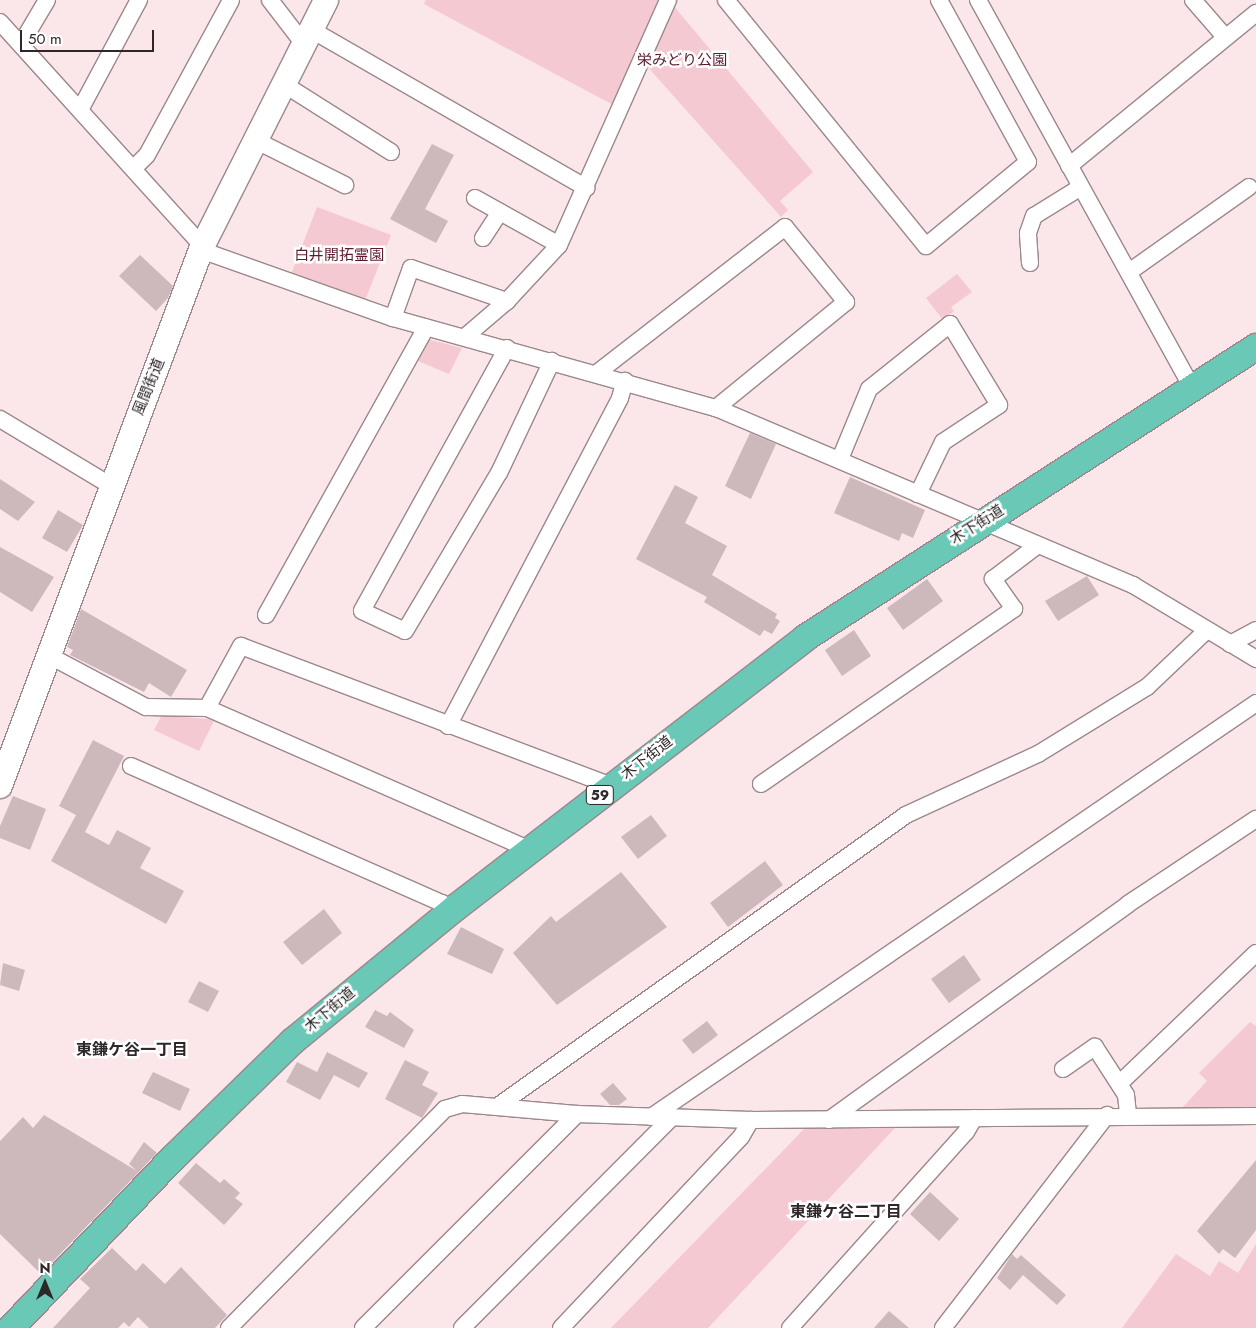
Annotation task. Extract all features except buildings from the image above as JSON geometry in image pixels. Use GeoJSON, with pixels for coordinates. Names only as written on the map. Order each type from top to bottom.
{"type":"FeatureCollection","features":[{"type":"Feature","properties":{"kind":"main road","name":"木下街道"},"geometry":{"type":"LineString","coordinates":[[11,1328],[174,1157],[293,1041],[448,914],[805,638],[982,522],[1256,347]]}},
{"type":"Feature","properties":{"kind":"street"},"geometry":{"type":"LineString","coordinates":[[21,44],[47,0]]}},
{"type":"Feature","properties":{"kind":"street"},"geometry":{"type":"LineString","coordinates":[[81,108],[139,0]]}},
{"type":"Feature","properties":{"kind":"street"},"geometry":{"type":"LineString","coordinates":[[134,168],[147,156],[231,0]]}},
{"type":"Feature","properties":{"kind":"street"},"geometry":{"type":"LineString","coordinates":[[270,0],[307,36],[587,188]]}},
{"type":"Feature","properties":{"kind":"street","name":"風間街道"},"geometry":{"type":"LineString","coordinates":[[0,786],[110,486],[202,247],[282,83],[326,0]]}},
{"type":"Feature","properties":{"kind":"street"},"geometry":{"type":"LineString","coordinates":[[466,336],[507,300],[559,245],[587,188],[668,0]]}},
{"type":"Feature","properties":{"kind":"street"},"geometry":{"type":"LineString","coordinates":[[726,0],[926,246],[1028,162],[939,0]]}},
{"type":"Feature","properties":{"kind":"street"},"geometry":{"type":"LineString","coordinates":[[978,0],[1192,387]]}},
{"type":"Feature","properties":{"kind":"street"},"geometry":{"type":"LineString","coordinates":[[1193,0],[1226,37]]}},
{"type":"Feature","properties":{"kind":"street"},"geometry":{"type":"LineString","coordinates":[[1069,166],[1256,13]]}},
{"type":"Feature","properties":{"kind":"street"},"geometry":{"type":"LineString","coordinates":[[0,22],[53,83],[81,108],[202,247],[287,284],[393,318],[466,336],[716,408],[840,459],[982,522],[1133,585],[1206,631],[1256,659]]}},
{"type":"Feature","properties":{"kind":"street"},"geometry":{"type":"LineString","coordinates":[[282,83],[391,152]]}},
{"type":"Feature","properties":{"kind":"street"},"geometry":{"type":"LineString","coordinates":[[255,140],[345,185]]}},
{"type":"Feature","properties":{"kind":"street"},"geometry":{"type":"LineString","coordinates":[[1030,262],[1028,233],[1034,216],[1081,187]]}},
{"type":"Feature","properties":{"kind":"street"},"geometry":{"type":"LineString","coordinates":[[1128,272],[1249,187]]}},
{"type":"Feature","properties":{"kind":"street"},"geometry":{"type":"LineString","coordinates":[[475,198],[559,245]]}},
{"type":"Feature","properties":{"kind":"street"},"geometry":{"type":"LineString","coordinates":[[483,238],[500,212]]}},
{"type":"Feature","properties":{"kind":"street"},"geometry":{"type":"LineString","coordinates":[[597,373],[786,226],[846,302],[716,408]]}},
{"type":"Feature","properties":{"kind":"street"},"geometry":{"type":"LineString","coordinates":[[393,318],[411,268],[507,300]]}},
{"type":"Feature","properties":{"kind":"street"},"geometry":{"type":"LineString","coordinates":[[840,459],[869,389],[950,324],[999,405],[943,442],[918,494]]}},
{"type":"Feature","properties":{"kind":"street"},"geometry":{"type":"LineString","coordinates":[[266,615],[426,327]]}},
{"type":"Feature","properties":{"kind":"street"},"geometry":{"type":"LineString","coordinates":[[507,348],[362,611],[405,631],[499,473],[552,361]]}},
{"type":"Feature","properties":{"kind":"street"},"geometry":{"type":"LineString","coordinates":[[448,726],[620,398],[625,381]]}},
{"type":"Feature","properties":{"kind":"street"},"geometry":{"type":"LineString","coordinates":[[0,419],[110,486]]}},
{"type":"Feature","properties":{"kind":"street"},"geometry":{"type":"LineString","coordinates":[[761,784],[1014,609],[993,578],[1038,545]]}},
{"type":"Feature","properties":{"kind":"street"},"geometry":{"type":"LineString","coordinates":[[1230,644],[1256,630]]}},
{"type":"Feature","properties":{"kind":"street"},"geometry":{"type":"LineString","coordinates":[[498,1106],[906,815],[1046,749],[1147,687],[1206,631]]}},
{"type":"Feature","properties":{"kind":"street"},"geometry":{"type":"LineString","coordinates":[[207,708],[241,646],[448,726],[612,786]]}},
{"type":"Feature","properties":{"kind":"street"},"geometry":{"type":"LineString","coordinates":[[48,655],[146,707],[207,708],[531,850]]}},
{"type":"Feature","properties":{"kind":"street"},"geometry":{"type":"LineString","coordinates":[[650,1117],[1256,703]]}},
{"type":"Feature","properties":{"kind":"street"},"geometry":{"type":"LineString","coordinates":[[131,766],[442,903],[448,914]]}},
{"type":"Feature","properties":{"kind":"street"},"geometry":{"type":"LineString","coordinates":[[829,1120],[1128,904],[1256,819]]}},
{"type":"Feature","properties":{"kind":"street"},"geometry":{"type":"LineString","coordinates":[[1120,1083],[1256,953]]}},
{"type":"Feature","properties":{"kind":"street"},"geometry":{"type":"LineString","coordinates":[[1063,1069],[1095,1047],[1120,1083],[1126,1096],[1128,1115]]}},
{"type":"Feature","properties":{"kind":"street"},"geometry":{"type":"LineString","coordinates":[[230,1328],[445,1109],[462,1104],[577,1114],[751,1120],[974,1118],[1106,1114],[1256,1116]]}},
{"type":"Feature","properties":{"kind":"street"},"geometry":{"type":"LineString","coordinates":[[363,1328],[577,1114]]}},
{"type":"Feature","properties":{"kind":"street"},"geometry":{"type":"LineString","coordinates":[[943,1328],[1106,1114]]}},
{"type":"Feature","properties":{"kind":"street"},"geometry":{"type":"LineString","coordinates":[[462,1328],[672,1117]]}},
{"type":"Feature","properties":{"kind":"street"},"geometry":{"type":"LineString","coordinates":[[790,1328],[966,1132],[974,1118]]}},
{"type":"Feature","properties":{"kind":"street"},"geometry":{"type":"LineString","coordinates":[[560,1328],[741,1137],[751,1120]]}},
{"type":"Feature","properties":{"kind":"green space"},"geometry":{"type":"Polygon","coordinates":[[[426,0],[661,0],[617,107],[424,4],[426,0]]]}},
{"type":"Feature","properties":{"kind":"green space","name":"栄みどり公園"},"geometry":{"type":"Polygon","coordinates":[[[672,4],[813,172],[780,201],[788,210],[781,217],[646,65],[672,4]]]}},
{"type":"Feature","properties":{"kind":"green space","name":"白井開拓霊園"},"geometry":{"type":"Polygon","coordinates":[[[317,207],[391,235],[364,303],[289,280],[317,207]]]}},
{"type":"Feature","properties":{"kind":"green space"},"geometry":{"type":"Polygon","coordinates":[[[957,274],[972,292],[951,307],[954,311],[943,320],[926,298],[957,274]]]}},
{"type":"Feature","properties":{"kind":"green space"},"geometry":{"type":"Polygon","coordinates":[[[427,339],[462,348],[449,374],[418,361],[427,339]]]}},
{"type":"Feature","properties":{"kind":"green space"},"geometry":{"type":"Polygon","coordinates":[[[162,715],[214,721],[199,751],[154,730],[162,715]]]}},
{"type":"Feature","properties":{"kind":"green space"},"geometry":{"type":"Polygon","coordinates":[[[1250,1022],[1256,1026],[1256,1108],[1181,1109],[1207,1081],[1199,1073],[1250,1022]]]}},
{"type":"Feature","properties":{"kind":"green space"},"geometry":{"type":"Polygon","coordinates":[[[807,1126],[895,1128],[708,1328],[611,1328],[807,1126]]]}},
{"type":"Feature","properties":{"kind":"green space"},"geometry":{"type":"Polygon","coordinates":[[[1256,1244],[1256,1328],[1122,1328],[1176,1254],[1210,1276],[1219,1261],[1238,1273],[1256,1244]]]}},
{"type":"Feature","properties":{"kind":"district","name":"東鎌ケ谷一丁目"},"geometry":{"type":"Point","coordinates":[132,1050]}},
{"type":"Feature","properties":{"kind":"district","name":"東鎌ケ谷二丁目"},"geometry":{"type":"Point","coordinates":[846,1212]}}]}
